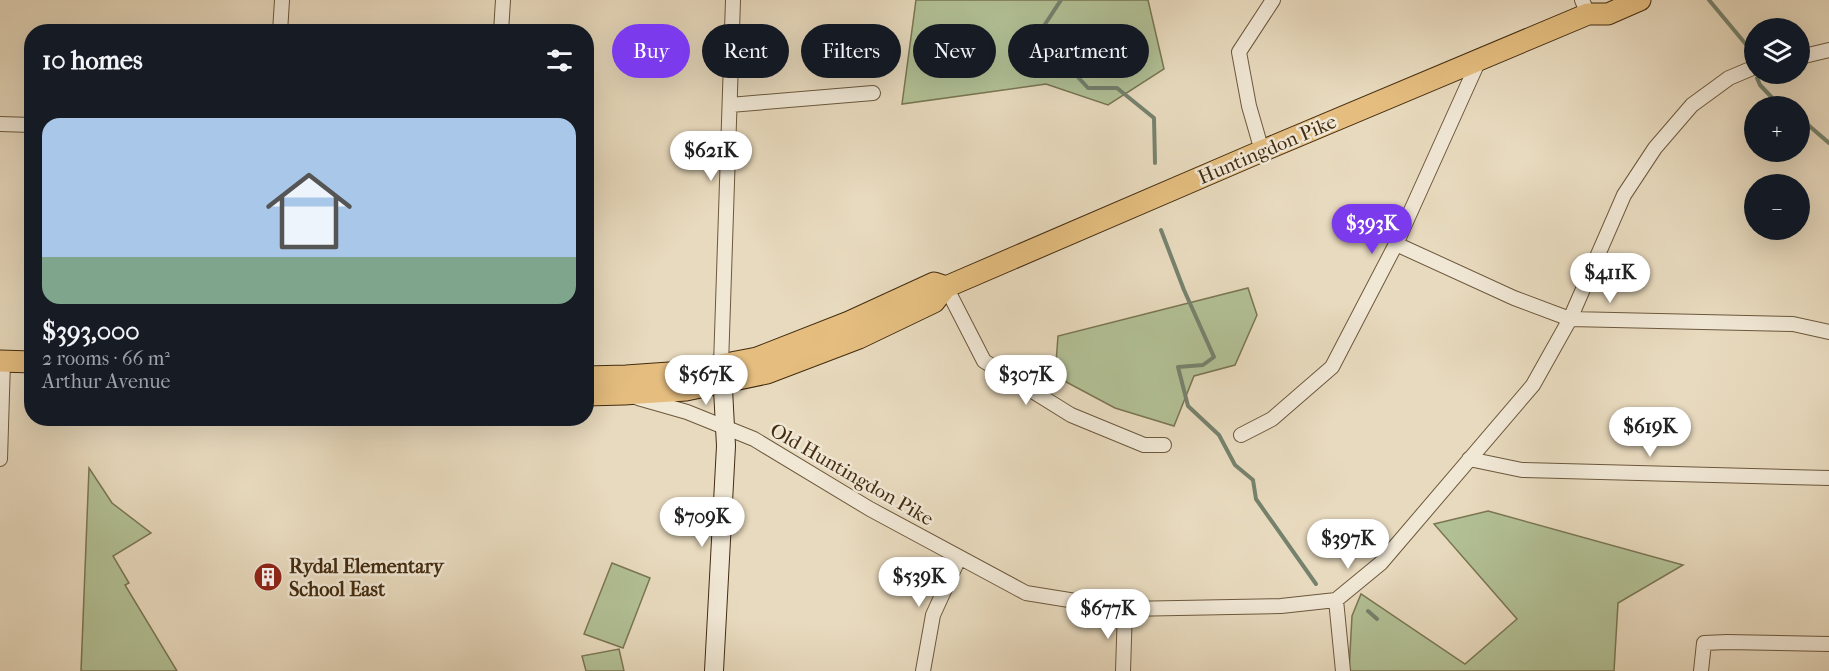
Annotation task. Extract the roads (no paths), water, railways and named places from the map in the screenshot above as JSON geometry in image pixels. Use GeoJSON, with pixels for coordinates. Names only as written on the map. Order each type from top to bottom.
{"type":"FeatureCollection","features":[{"type":"Feature","properties":{"kind":"main road","name":"Huntingdon Pike"},"geometry":{"type":"LineString","coordinates":[[594,395],[686,390],[767,354],[849,322],[934,283],[946,287],[1479,60],[1589,5],[1608,14],[1640,0]]}},
{"type":"Feature","properties":{"kind":"main road"},"geometry":{"type":"LineString","coordinates":[[1,361],[24,362]]}},
{"type":"Feature","properties":{"kind":"main road","name":"Huntingdon Pike"},"geometry":{"type":"LineString","coordinates":[[594,377],[684,372],[722,374]]}},
{"type":"Feature","properties":{"kind":"main road"},"geometry":{"type":"LineString","coordinates":[[714,671],[726,427],[722,374]]}},
{"type":"Feature","properties":{"kind":"street"},"geometry":{"type":"LineString","coordinates":[[280,24],[282,0]]}},
{"type":"Feature","properties":{"kind":"street"},"geometry":{"type":"LineString","coordinates":[[502,24],[503,0]]}},
{"type":"Feature","properties":{"kind":"street"},"geometry":{"type":"LineString","coordinates":[[722,374],[733,0]]}},
{"type":"Feature","properties":{"kind":"street"},"geometry":{"type":"LineString","coordinates":[[1262,151],[1249,106],[1239,52],[1273,0]]}},
{"type":"Feature","properties":{"kind":"street"},"geometry":{"type":"LineString","coordinates":[[1810,55],[1829,50]]}},
{"type":"Feature","properties":{"kind":"street"},"geometry":{"type":"LineString","coordinates":[[1241,435],[1272,419],[1332,367],[1396,244],[1479,60]]}},
{"type":"Feature","properties":{"kind":"street"},"geometry":{"type":"LineString","coordinates":[[1343,671],[1336,600],[1381,563],[1533,385],[1570,319],[1624,195],[1655,148],[1692,105],[1729,78],[1744,72]]}},
{"type":"Feature","properties":{"kind":"street"},"geometry":{"type":"LineString","coordinates":[[730,105],[873,93]]}},
{"type":"Feature","properties":{"kind":"street"},"geometry":{"type":"LineString","coordinates":[[0,124],[24,125]]}},
{"type":"Feature","properties":{"kind":"street"},"geometry":{"type":"LineString","coordinates":[[1396,244],[1514,298],[1570,319],[1793,324],[1829,333]]}},
{"type":"Feature","properties":{"kind":"street"},"geometry":{"type":"LineString","coordinates":[[946,287],[984,361],[1071,415],[1144,445],[1164,445]]}},
{"type":"Feature","properties":{"kind":"street"},"geometry":{"type":"LineString","coordinates":[[0,459],[1,361]]}},
{"type":"Feature","properties":{"kind":"street","name":"Old Huntingdon Pike"},"geometry":{"type":"LineString","coordinates":[[624,394],[687,412],[754,440],[870,509],[1026,593],[1125,609],[1281,606],[1336,600]]}},
{"type":"Feature","properties":{"kind":"street"},"geometry":{"type":"LineString","coordinates":[[1469,459],[1522,470],[1829,478]]}},
{"type":"Feature","properties":{"kind":"street"},"geometry":{"type":"LineString","coordinates":[[923,671],[933,615],[959,558]]}},
{"type":"Feature","properties":{"kind":"street"},"geometry":{"type":"LineString","coordinates":[[1124,671],[1125,609]]}},
{"type":"Feature","properties":{"kind":"street"},"geometry":{"type":"LineString","coordinates":[[1701,671],[1704,644],[1728,642],[1829,645]]}},
{"type":"Feature","properties":{"kind":"waterway"},"geometry":{"type":"LineString","coordinates":[[1061,0],[1034,41],[1044,63],[1076,75],[1088,88],[1117,88],[1154,118],[1155,163]]}},
{"type":"Feature","properties":{"kind":"waterway"},"geometry":{"type":"LineString","coordinates":[[1709,0],[1744,42]]}},
{"type":"Feature","properties":{"kind":"waterway"},"geometry":{"type":"LineString","coordinates":[[1760,84],[1770,96]]}},
{"type":"Feature","properties":{"kind":"waterway"},"geometry":{"type":"LineString","coordinates":[[1810,127],[1829,143]]}},
{"type":"Feature","properties":{"kind":"waterway"},"geometry":{"type":"LineString","coordinates":[[1161,230],[1184,290],[1214,357],[1203,365],[1178,367],[1188,406],[1219,435],[1235,465],[1253,480],[1256,499],[1316,584]]}},
{"type":"Feature","properties":{"kind":"waterway"},"geometry":{"type":"LineString","coordinates":[[1368,611],[1377,619]]}},
{"type":"Feature","properties":{"kind":"place","name":"Rydal Elementary School East"},"geometry":{"type":"Point","coordinates":[268,577]}}]}
